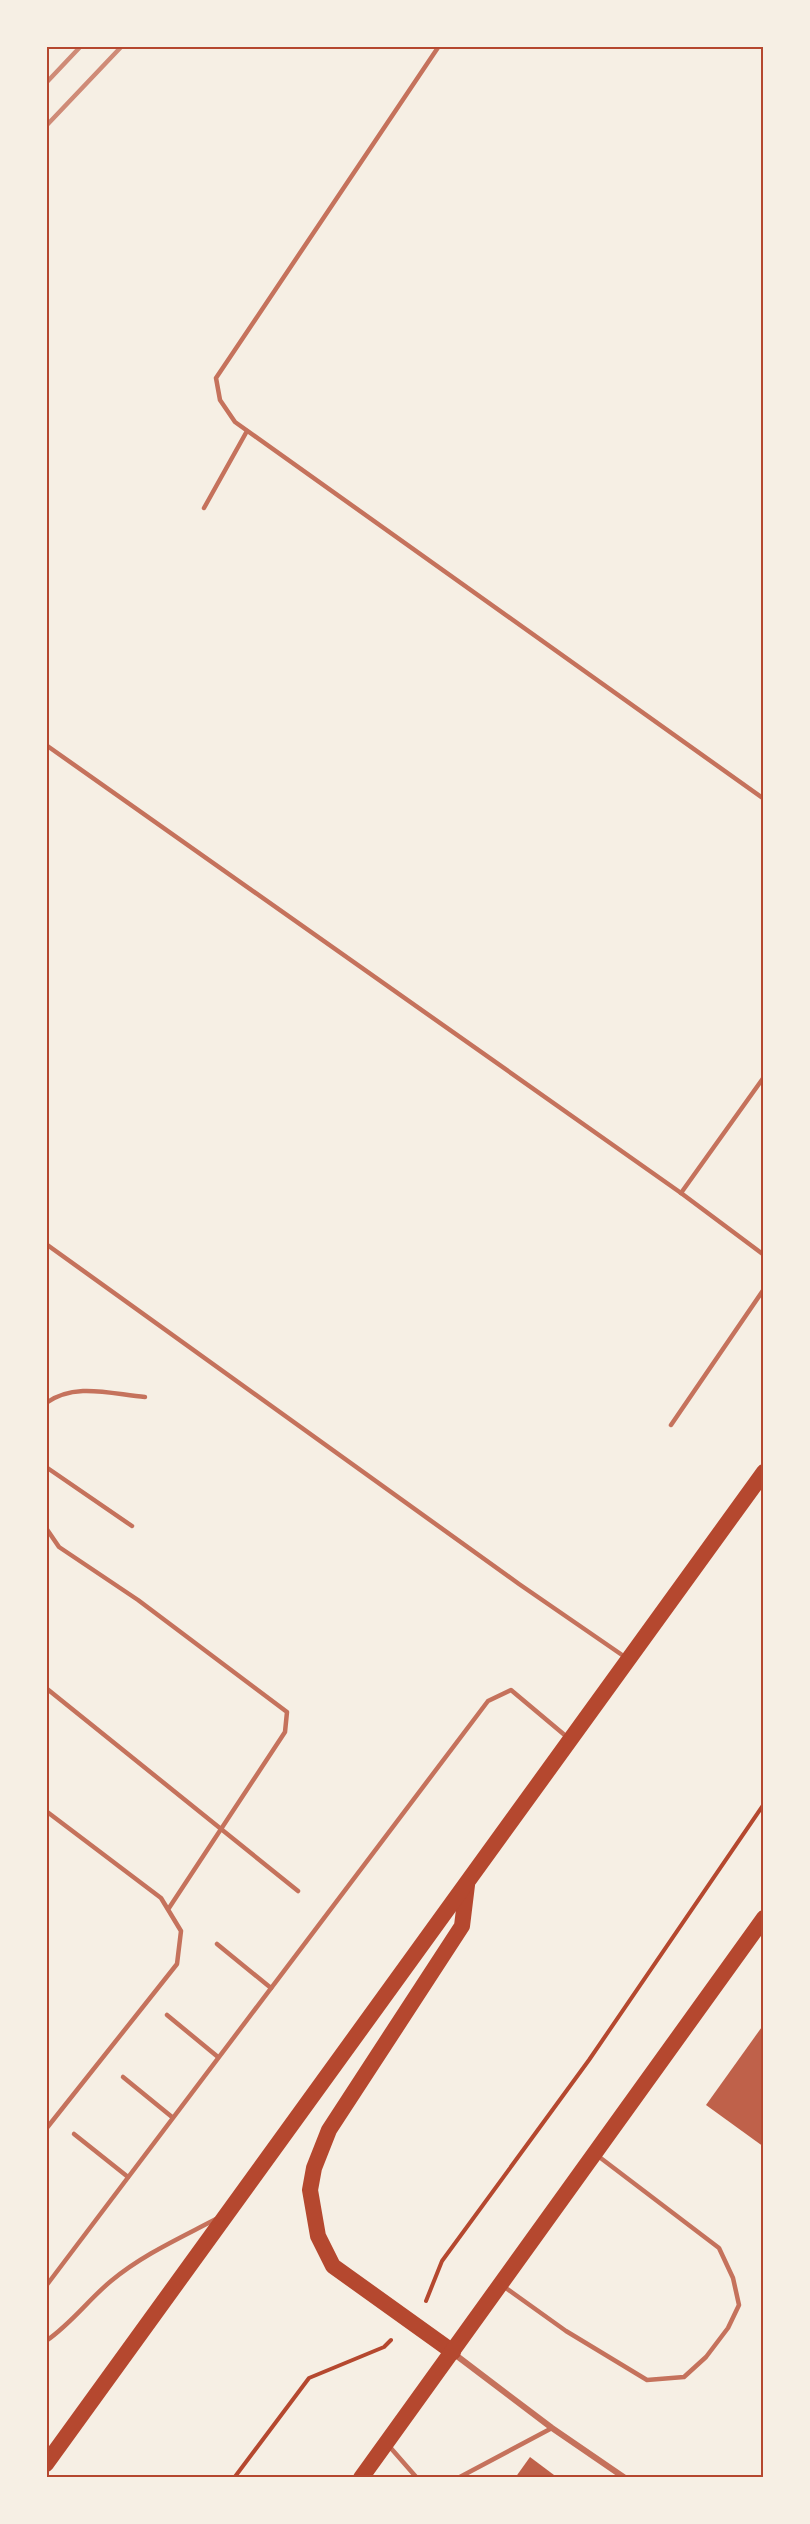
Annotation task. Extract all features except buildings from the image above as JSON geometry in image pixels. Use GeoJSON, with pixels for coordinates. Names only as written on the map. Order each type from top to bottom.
{"type":"FeatureCollection","features":[{"type":"Feature","properties":{"kind":"highway"},"geometry":{"type":"LineString","coordinates":[[46,2464],[764,1472]]}},
{"type":"Feature","properties":{"kind":"highway"},"geometry":{"type":"LineString","coordinates":[[453,2352],[333,2265],[318,2236],[310,2190],[314,2168],[329,2130],[462,1926],[467,1884]]}},
{"type":"Feature","properties":{"kind":"highway"},"geometry":{"type":"LineString","coordinates":[[361,2478],[764,1918]]}},
{"type":"Feature","properties":{"kind":"street"},"geometry":{"type":"LineString","coordinates":[[453,2352],[552,2428],[625,2478]]}},
{"type":"Feature","properties":{"kind":"lane"},"geometry":{"type":"LineString","coordinates":[[439,46],[216,378],[220,400],[235,422],[247,431],[764,799]]}},
{"type":"Feature","properties":{"kind":"lane"},"geometry":{"type":"LineString","coordinates":[[204,508],[247,431]]}},
{"type":"Feature","properties":{"kind":"lane"},"geometry":{"type":"LineString","coordinates":[[46,745],[764,1254]]}},
{"type":"Feature","properties":{"kind":"lane"},"geometry":{"type":"LineString","coordinates":[[681,1193],[764,1077]]}},
{"type":"Feature","properties":{"kind":"lane"},"geometry":{"type":"LineString","coordinates":[[46,1244],[519,1584],[630,1660]]}},
{"type":"Feature","properties":{"kind":"lane"},"geometry":{"type":"LineString","coordinates":[[671,1425],[764,1289]]}},
{"type":"Feature","properties":{"kind":"lane"},"geometry":{"type":"LineString","coordinates":[[46,1403],[58,1395],[74,1390],[145,1397]]}},
{"type":"Feature","properties":{"kind":"lane"},"geometry":{"type":"LineString","coordinates":[[46,1467],[132,1526]]}},
{"type":"Feature","properties":{"kind":"lane"},"geometry":{"type":"LineString","coordinates":[[46,1528],[59,1547],[138,1600],[287,1712],[285,1732],[169,1908]]}},
{"type":"Feature","properties":{"kind":"lane"},"geometry":{"type":"LineString","coordinates":[[46,1688],[298,1891]]}},
{"type":"Feature","properties":{"kind":"lane"},"geometry":{"type":"LineString","coordinates":[[46,2286],[488,1701],[511,1690],[571,1741]]}},
{"type":"Feature","properties":{"kind":"lane"},"geometry":{"type":"LineString","coordinates":[[46,1811],[161,1898],[181,1931],[177,1965],[46,2129]]}},
{"type":"Feature","properties":{"kind":"lane"},"geometry":{"type":"LineString","coordinates":[[217,1944],[271,1988]]}},
{"type":"Feature","properties":{"kind":"lane"},"geometry":{"type":"LineString","coordinates":[[166,2015],[218,2057]]}},
{"type":"Feature","properties":{"kind":"lane"},"geometry":{"type":"LineString","coordinates":[[123,2077],[172,2117]]}},
{"type":"Feature","properties":{"kind":"lane"},"geometry":{"type":"LineString","coordinates":[[74,2134],[128,2176]]}},
{"type":"Feature","properties":{"kind":"lane"},"geometry":{"type":"LineString","coordinates":[[501,2284],[566,2331],[647,2380],[684,2377],[706,2357],[728,2328],[739,2305],[733,2278],[719,2248],[595,2153]]}},
{"type":"Feature","properties":{"kind":"lane"},"geometry":{"type":"LineString","coordinates":[[46,2341],[71,2323],[110,2282],[140,2259],[229,2212]]}},
{"type":"Feature","properties":{"kind":"lane"},"geometry":{"type":"LineString","coordinates":[[458,2478],[552,2428]]}},
{"type":"Feature","properties":{"kind":"lane"},"geometry":{"type":"LineString","coordinates":[[386,2443],[417,2478]]}},
{"type":"Feature","properties":{"kind":"path"},"geometry":{"type":"LineString","coordinates":[[234,2478],[309,2378],[384,2347],[430,2296],[442,2261],[589,2060],[764,1804]]}},
{"type":"Feature","properties":{"kind":"railway"},"geometry":{"type":"LineString","coordinates":[[46,83],[81,46]]}},
{"type":"Feature","properties":{"kind":"railway"},"geometry":{"type":"LineString","coordinates":[[46,126],[122,46]]}}]}
